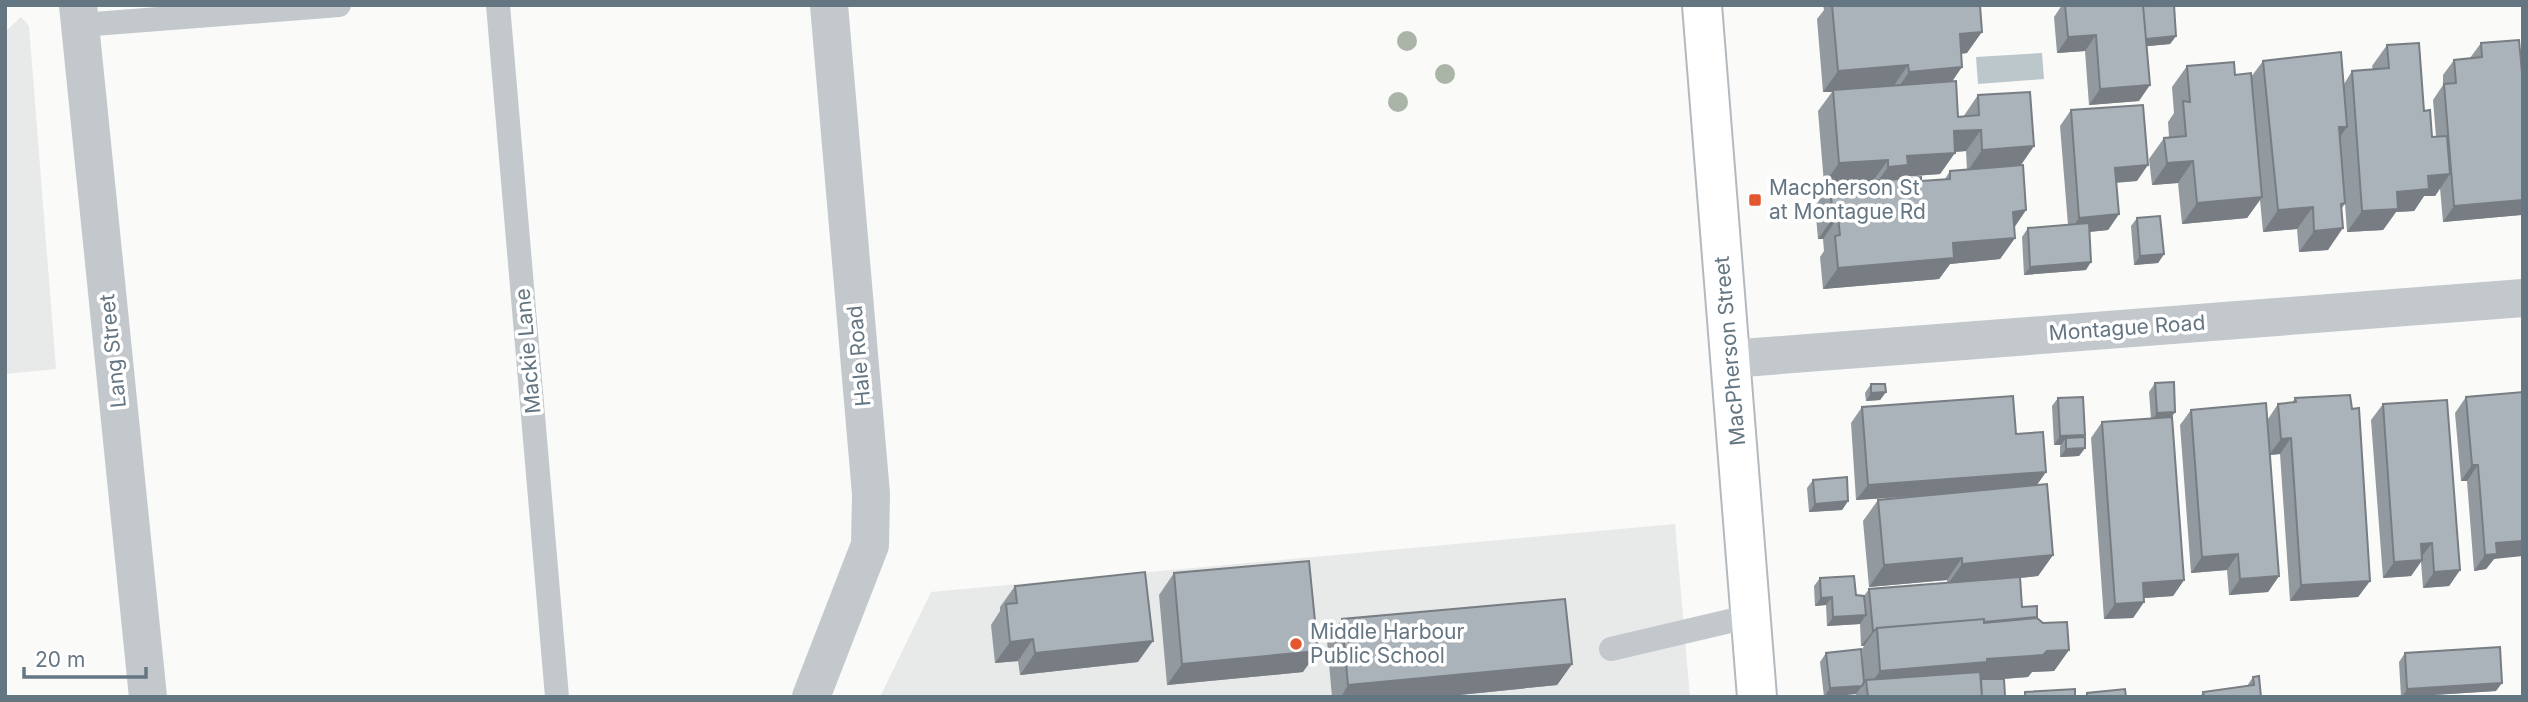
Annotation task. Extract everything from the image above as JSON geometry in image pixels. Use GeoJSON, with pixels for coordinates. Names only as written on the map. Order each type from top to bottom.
{"type":"FeatureCollection","features":[{"type":"Feature","properties":{"kind":"main road","name":"MacPherson Street"},"geometry":{"type":"LineString","coordinates":[[1702,5],[1757,697]]}},
{"type":"Feature","properties":{"kind":"street","name":"Hale Road"},"geometry":{"type":"LineString","coordinates":[[811,697],[870,545],[871,495],[828,5]]}},
{"type":"Feature","properties":{"kind":"street","name":"Lang Street"},"geometry":{"type":"LineString","coordinates":[[80,15],[148,697]]}},
{"type":"Feature","properties":{"kind":"street","name":"Montague Road"},"geometry":{"type":"LineString","coordinates":[[1730,359],[2523,298]]}},
{"type":"Feature","properties":{"kind":"lane"},"geometry":{"type":"LineString","coordinates":[[80,15],[340,5]]}},
{"type":"Feature","properties":{"kind":"lane","name":"Mackie Lane"},"geometry":{"type":"LineString","coordinates":[[498,5],[557,697]]}},
{"type":"Feature","properties":{"kind":"lane"},"geometry":{"type":"LineString","coordinates":[[1611,649],[1751,616]]}},
{"type":"Feature","properties":{"kind":"shaded area"},"geometry":{"type":"Polygon","coordinates":[[[21,17],[29,26],[56,369],[5,374],[5,32],[21,17]]]}},
{"type":"Feature","properties":{"kind":"shaded area"},"geometry":{"type":"Polygon","coordinates":[[[2042,53],[2044,79],[1978,84],[1976,57],[2042,53]]]}},
{"type":"Feature","properties":{"kind":"shaded area","name":"Middle Harbour Public School"},"geometry":{"type":"Polygon","coordinates":[[[1675,524],[1690,697],[880,697],[931,592],[1675,524]]]}},
{"type":"Feature","properties":{"kind":"building"},"geometry":{"type":"Polygon","coordinates":[[[1832,5],[1980,5],[1982,32],[1960,34],[1962,67],[1909,72],[1908,65],[1838,71],[1832,5]]]}},
{"type":"Feature","properties":{"kind":"building"},"geometry":{"type":"Polygon","coordinates":[[[2065,5],[2143,5],[2150,85],[2100,89],[2096,35],[2068,37],[2065,5]]]}},
{"type":"Feature","properties":{"kind":"building"},"geometry":{"type":"Polygon","coordinates":[[[2143,5],[2174,5],[2176,36],[2146,39],[2143,5]]]}},
{"type":"Feature","properties":{"kind":"building"},"geometry":{"type":"Polygon","coordinates":[[[2519,40],[2523,83],[2523,200],[2454,206],[2444,84],[2456,83],[2454,60],[2482,57],[2481,43],[2519,40]]]}},
{"type":"Feature","properties":{"kind":"building"},"geometry":{"type":"Polygon","coordinates":[[[2419,43],[2424,111],[2430,110],[2432,137],[2447,136],[2450,174],[2428,176],[2429,189],[2397,192],[2398,209],[2362,211],[2352,71],[2389,68],[2387,45],[2419,43]]]}},
{"type":"Feature","properties":{"kind":"building"},"geometry":{"type":"Polygon","coordinates":[[[2341,52],[2347,127],[2339,127],[2345,203],[2341,204],[2343,228],[2314,231],[2313,207],[2278,210],[2263,61],[2341,52]]]}},
{"type":"Feature","properties":{"kind":"building"},"geometry":{"type":"Polygon","coordinates":[[[2234,62],[2235,75],[2251,73],[2262,197],[2197,203],[2193,161],[2167,163],[2164,138],[2186,136],[2183,101],[2190,102],[2187,66],[2234,62]]]}},
{"type":"Feature","properties":{"kind":"building"},"geometry":{"type":"Polygon","coordinates":[[[1956,81],[1958,117],[1979,115],[1978,95],[2030,92],[2034,146],[1982,150],[1981,130],[1954,131],[1955,153],[1907,156],[1908,165],[1888,167],[1888,160],[1839,163],[1833,90],[1956,81]]]}},
{"type":"Feature","properties":{"kind":"building"},"geometry":{"type":"Polygon","coordinates":[[[2143,105],[2148,165],[2115,168],[2119,214],[2079,218],[2071,110],[2143,105]]]}},
{"type":"Feature","properties":{"kind":"building"},"geometry":{"type":"Polygon","coordinates":[[[2023,165],[2026,210],[2013,212],[2015,238],[1953,243],[1954,258],[1838,268],[1835,236],[1840,235],[1838,217],[1833,218],[1830,185],[1921,177],[1921,181],[1950,179],[1950,171],[2023,165]]]}},
{"type":"Feature","properties":{"kind":"building"},"geometry":{"type":"Polygon","coordinates":[[[2160,216],[2164,254],[2140,256],[2137,218],[2160,216]]]}},
{"type":"Feature","properties":{"kind":"building"},"geometry":{"type":"Polygon","coordinates":[[[2089,223],[2091,262],[2030,267],[2028,228],[2089,223]]]}},
{"type":"Feature","properties":{"kind":"building"},"geometry":{"type":"Polygon","coordinates":[[[2174,382],[2175,412],[2157,413],[2155,383],[2174,382]]]}},
{"type":"Feature","properties":{"kind":"building"},"geometry":{"type":"Polygon","coordinates":[[[1871,384],[1885,384],[1886,392],[1871,393],[1871,384]]]}},
{"type":"Feature","properties":{"kind":"building"},"geometry":{"type":"Polygon","coordinates":[[[2523,392],[2523,541],[2496,543],[2497,554],[2485,555],[2478,465],[2472,465],[2466,397],[2523,392]]]}},
{"type":"Feature","properties":{"kind":"building"},"geometry":{"type":"Polygon","coordinates":[[[2350,395],[2352,409],[2359,408],[2370,581],[2301,585],[2291,438],[2281,439],[2278,404],[2296,402],[2295,398],[2350,395]]]}},
{"type":"Feature","properties":{"kind":"building"},"geometry":{"type":"Polygon","coordinates":[[[2013,396],[2016,434],[2043,432],[2046,472],[1868,485],[1862,407],[2013,396]]]}},
{"type":"Feature","properties":{"kind":"building"},"geometry":{"type":"Polygon","coordinates":[[[2083,397],[2085,435],[2060,436],[2058,398],[2083,397]]]}},
{"type":"Feature","properties":{"kind":"building"},"geometry":{"type":"Polygon","coordinates":[[[2447,400],[2460,570],[2434,572],[2432,543],[2421,544],[2422,560],[2394,562],[2383,404],[2447,400]]]}},
{"type":"Feature","properties":{"kind":"building"},"geometry":{"type":"Polygon","coordinates":[[[2266,403],[2279,576],[2240,579],[2238,554],[2202,557],[2191,410],[2266,403]]]}},
{"type":"Feature","properties":{"kind":"building"},"geometry":{"type":"Polygon","coordinates":[[[2172,417],[2184,580],[2143,583],[2144,602],[2115,604],[2102,422],[2172,417]]]}},
{"type":"Feature","properties":{"kind":"building"},"geometry":{"type":"Polygon","coordinates":[[[2085,437],[2085,448],[2066,449],[2066,438],[2085,437]]]}},
{"type":"Feature","properties":{"kind":"building"},"geometry":{"type":"Polygon","coordinates":[[[1847,477],[1848,501],[1815,504],[1813,480],[1847,477]]]}},
{"type":"Feature","properties":{"kind":"building"},"geometry":{"type":"Polygon","coordinates":[[[2047,484],[2053,555],[1962,564],[1962,558],[1884,565],[1878,500],[2047,484]]]}},
{"type":"Feature","properties":{"kind":"building"},"geometry":{"type":"Polygon","coordinates":[[[1309,561],[1318,651],[1182,664],[1174,573],[1309,561]]]}},
{"type":"Feature","properties":{"kind":"building"},"geometry":{"type":"Polygon","coordinates":[[[1145,572],[1153,641],[1035,653],[1033,639],[1010,642],[1006,604],[1017,603],[1015,586],[1145,572]]]}},
{"type":"Feature","properties":{"kind":"building"},"geometry":{"type":"Polygon","coordinates":[[[1854,576],[1856,595],[1864,596],[1866,615],[1833,617],[1832,597],[1821,598],[1820,578],[1854,576]]]}},
{"type":"Feature","properties":{"kind":"building"},"geometry":{"type":"Polygon","coordinates":[[[2020,577],[2022,607],[2037,606],[2037,617],[1877,628],[1873,631],[1869,589],[2020,577]]]}},
{"type":"Feature","properties":{"kind":"building"},"geometry":{"type":"Polygon","coordinates":[[[1565,599],[1572,664],[1348,685],[1342,619],[1565,599]]]}},
{"type":"Feature","properties":{"kind":"building"},"geometry":{"type":"Polygon","coordinates":[[[2037,618],[2043,623],[2067,622],[2069,650],[2047,651],[2043,655],[1987,659],[1987,662],[1880,671],[1877,628],[1984,619],[1984,623],[2037,618]]]}},
{"type":"Feature","properties":{"kind":"building"},"geometry":{"type":"Polygon","coordinates":[[[2500,647],[2502,683],[2407,689],[2405,653],[2500,647]]]}},
{"type":"Feature","properties":{"kind":"building"},"geometry":{"type":"Polygon","coordinates":[[[1861,649],[1864,682],[1862,686],[1830,688],[1826,653],[1861,649]]]}},
{"type":"Feature","properties":{"kind":"building"},"geometry":{"type":"Polygon","coordinates":[[[1980,672],[1982,697],[1868,697],[1866,680],[1980,672]]]}},
{"type":"Feature","properties":{"kind":"building"},"geometry":{"type":"Polygon","coordinates":[[[2259,676],[2261,697],[2204,697],[2203,692],[2254,685],[2253,677],[2259,676]]]}},
{"type":"Feature","properties":{"kind":"building"},"geometry":{"type":"Polygon","coordinates":[[[1981,679],[2004,679],[2005,696],[1982,697],[1981,679]]]}},
{"type":"Feature","properties":{"kind":"building"},"geometry":{"type":"Polygon","coordinates":[[[2075,689],[2075,697],[2025,697],[2025,692],[2075,689]]]}},
{"type":"Feature","properties":{"kind":"building"},"geometry":{"type":"Polygon","coordinates":[[[2125,689],[2126,697],[2087,697],[2087,693],[2125,689]]]}},
{"type":"Feature","properties":{"kind":"place","name":"Macpherson St at Montague Rd"},"geometry":{"type":"Point","coordinates":[1755,200]}},
{"type":"Feature","properties":{"kind":"place","name":"Middle Harbour Public School"},"geometry":{"type":"Point","coordinates":[1296,644]}}]}
